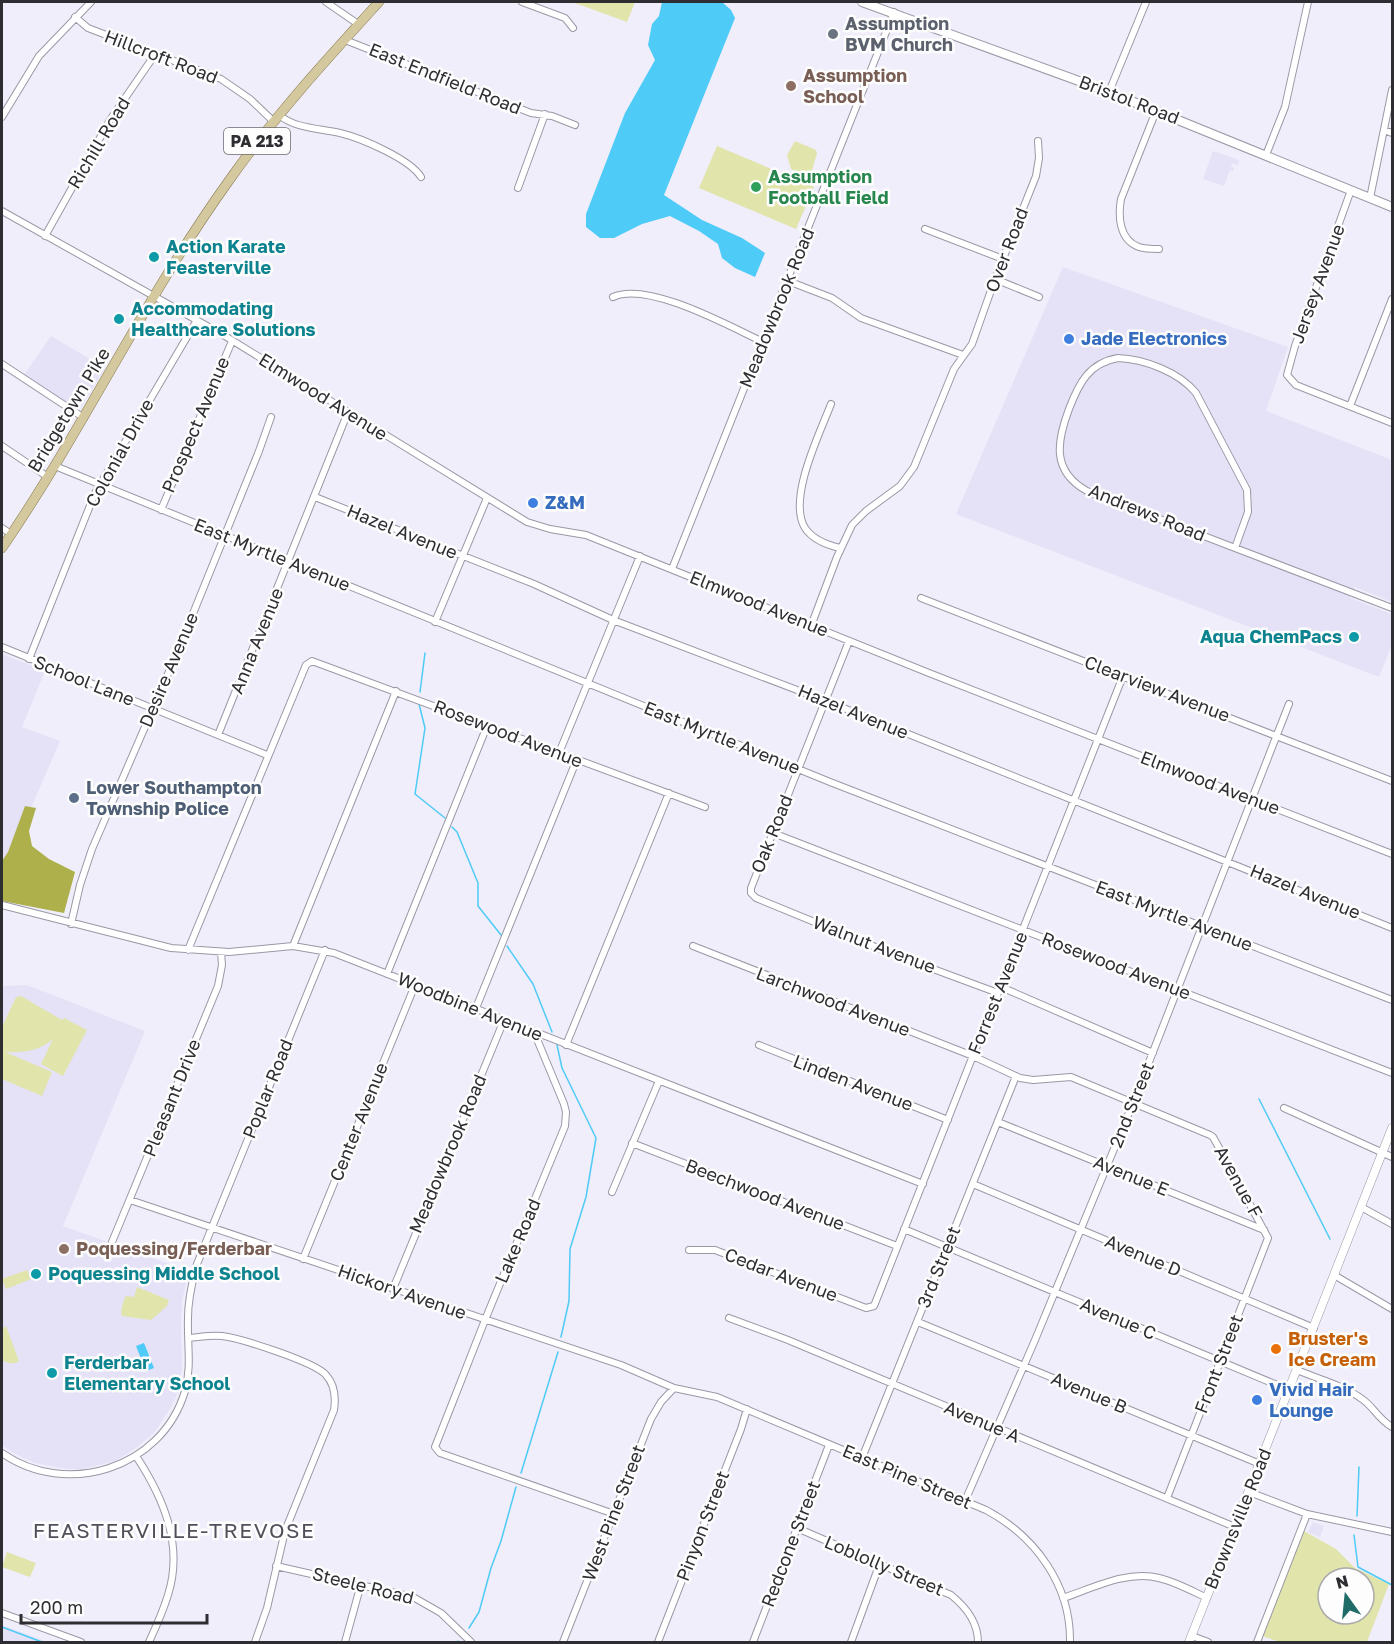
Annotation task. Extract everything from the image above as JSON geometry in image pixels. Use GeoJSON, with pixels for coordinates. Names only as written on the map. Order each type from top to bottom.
{"type":"FeatureCollection","features":[{"type":"Feature","properties":{"kind":"main road","name":"Bridgetown Pike"},"geometry":{"type":"LineString","coordinates":[[2,548],[55,466],[155,296],[222,190],[276,118],[379,2]]}},
{"type":"Feature","properties":{"kind":"main road","name":"Bristol Road"},"geometry":{"type":"LineString","coordinates":[[862,2],[1109,92],[1392,207]]}},
{"type":"Feature","properties":{"kind":"street"},"geometry":{"type":"LineString","coordinates":[[2,117],[31,66],[46,47],[91,2]]}},
{"type":"Feature","properties":{"kind":"street"},"geometry":{"type":"LineString","coordinates":[[326,2],[358,24]]}},
{"type":"Feature","properties":{"kind":"street"},"geometry":{"type":"LineString","coordinates":[[522,2],[565,18],[573,28]]}},
{"type":"Feature","properties":{"kind":"street"},"geometry":{"type":"LineString","coordinates":[[1109,92],[1146,2]]}},
{"type":"Feature","properties":{"kind":"street"},"geometry":{"type":"LineString","coordinates":[[1266,155],[1285,107],[1308,2]]}},
{"type":"Feature","properties":{"kind":"street","name":"Meadowbrook Road"},"geometry":{"type":"LineString","coordinates":[[672,569],[894,12]]}},
{"type":"Feature","properties":{"kind":"street","name":"Hillcroft Road"},"geometry":{"type":"LineString","coordinates":[[75,17],[88,28],[210,74],[231,85],[276,118]]}},
{"type":"Feature","properties":{"kind":"street","name":"East Endfield Road"},"geometry":{"type":"LineString","coordinates":[[345,40],[531,113],[545,114],[575,125]]}},
{"type":"Feature","properties":{"kind":"street","name":"Richill Road"},"geometry":{"type":"LineString","coordinates":[[45,236],[110,120],[156,53]]}},
{"type":"Feature","properties":{"kind":"street"},"geometry":{"type":"LineString","coordinates":[[1370,198],[1392,90]]}},
{"type":"Feature","properties":{"kind":"street"},"geometry":{"type":"LineString","coordinates":[[1156,111],[1121,199],[1118,213],[1120,223],[1130,242],[1139,247],[1159,249]]}},
{"type":"Feature","properties":{"kind":"street","name":"East Endfield Road"},"geometry":{"type":"LineString","coordinates":[[519,188],[545,114]]}},
{"type":"Feature","properties":{"kind":"street"},"geometry":{"type":"LineString","coordinates":[[276,118],[360,140],[406,161],[421,177]]}},
{"type":"Feature","properties":{"kind":"street"},"geometry":{"type":"LineString","coordinates":[[1384,130],[1392,133]]}},
{"type":"Feature","properties":{"kind":"street","name":"Over Road"},"geometry":{"type":"LineString","coordinates":[[811,626],[847,533],[858,518],[900,486],[910,475],[954,369],[972,344],[1036,176],[1039,158],[1038,141]]}},
{"type":"Feature","properties":{"kind":"street","name":"Jersey Avenue"},"geometry":{"type":"LineString","coordinates":[[1350,406],[1296,385],[1288,378],[1287,371],[1351,190]]}},
{"type":"Feature","properties":{"kind":"street","name":"Elmwood Avenue"},"geometry":{"type":"LineString","coordinates":[[2,211],[197,320],[527,522],[550,529],[586,535],[1098,740],[1392,854]]}},
{"type":"Feature","properties":{"kind":"street"},"geometry":{"type":"LineString","coordinates":[[925,229],[1003,259]]}},
{"type":"Feature","properties":{"kind":"street"},"geometry":{"type":"LineString","coordinates":[[995,279],[1039,297]]}},
{"type":"Feature","properties":{"kind":"street"},"geometry":{"type":"LineString","coordinates":[[788,281],[832,298],[861,318],[963,355]]}},
{"type":"Feature","properties":{"kind":"street"},"geometry":{"type":"LineString","coordinates":[[613,297],[632,292],[676,303],[763,342]]}},
{"type":"Feature","properties":{"kind":"street"},"geometry":{"type":"LineString","coordinates":[[1392,299],[1350,406],[1392,423]]}},
{"type":"Feature","properties":{"kind":"street","name":"Colonial Drive"},"geometry":{"type":"LineString","coordinates":[[29,658],[100,485],[197,320]]}},
{"type":"Feature","properties":{"kind":"street","name":"Prospect Avenue"},"geometry":{"type":"LineString","coordinates":[[161,510],[232,341]]}},
{"type":"Feature","properties":{"kind":"street","name":"Andrews Road"},"geometry":{"type":"LineString","coordinates":[[1235,548],[1248,512],[1247,490],[1191,387],[1180,378],[1136,360],[1111,360],[1093,369],[1077,387],[1060,432],[1060,459],[1068,475],[1077,484],[1087,491],[1235,548],[1392,608]]}},
{"type":"Feature","properties":{"kind":"street"},"geometry":{"type":"LineString","coordinates":[[2,364],[84,418]]}},
{"type":"Feature","properties":{"kind":"street"},"geometry":{"type":"LineString","coordinates":[[831,404],[807,471],[799,506],[802,522],[811,535],[840,549]]}},
{"type":"Feature","properties":{"kind":"street","name":"Anna Avenue"},"geometry":{"type":"LineString","coordinates":[[218,735],[264,626],[348,412]]}},
{"type":"Feature","properties":{"kind":"street","name":"Desire Avenue"},"geometry":{"type":"LineString","coordinates":[[71,924],[80,885],[92,849],[153,709],[259,452],[271,417]]}},
{"type":"Feature","properties":{"kind":"street"},"geometry":{"type":"LineString","coordinates":[[2,446],[48,477]]}},
{"type":"Feature","properties":{"kind":"street","name":"East Myrtle Avenue"},"geometry":{"type":"LineString","coordinates":[[55,466],[798,769],[1392,1000]]}},
{"type":"Feature","properties":{"kind":"street","name":"Hazel Avenue"},"geometry":{"type":"LineString","coordinates":[[315,497],[534,584],[613,620],[826,701],[1392,928]]}},
{"type":"Feature","properties":{"kind":"street"},"geometry":{"type":"LineString","coordinates":[[435,622],[487,498]]}},
{"type":"Feature","properties":{"kind":"street"},"geometry":{"type":"LineString","coordinates":[[2,528],[11,534]]}},
{"type":"Feature","properties":{"kind":"street"},"geometry":{"type":"LineString","coordinates":[[559,753],[640,556]]}},
{"type":"Feature","properties":{"kind":"street","name":"Clearview Avenue"},"geometry":{"type":"LineString","coordinates":[[921,598],[1392,781]]}},
{"type":"Feature","properties":{"kind":"street","name":"Oak Road"},"geometry":{"type":"LineString","coordinates":[[751,893],[750,888],[849,641]]}},
{"type":"Feature","properties":{"kind":"street","name":"School Lane"},"geometry":{"type":"LineString","coordinates":[[2,647],[267,755]]}},
{"type":"Feature","properties":{"kind":"street","name":"Rosewood Avenue"},"geometry":{"type":"LineString","coordinates":[[267,755],[306,665],[312,661],[705,807]]}},
{"type":"Feature","properties":{"kind":"street","name":"Forrest Avenue"},"geometry":{"type":"LineString","coordinates":[[871,1308],[923,1184],[1124,676]]}},
{"type":"Feature","properties":{"kind":"street"},"geometry":{"type":"LineString","coordinates":[[293,946],[396,691]]}},
{"type":"Feature","properties":{"kind":"street","name":"2nd Street"},"geometry":{"type":"LineString","coordinates":[[965,1501],[998,1429],[1133,1103],[1289,704]]}},
{"type":"Feature","properties":{"kind":"street"},"geometry":{"type":"LineString","coordinates":[[387,974],[487,726]]}},
{"type":"Feature","properties":{"kind":"street"},"geometry":{"type":"LineString","coordinates":[[188,950],[267,755]]}},
{"type":"Feature","properties":{"kind":"street"},"geometry":{"type":"LineString","coordinates":[[476,1008],[577,759]]}},
{"type":"Feature","properties":{"kind":"street"},"geometry":{"type":"LineString","coordinates":[[566,1045],[669,794]]}},
{"type":"Feature","properties":{"kind":"street","name":"Rosewood Avenue"},"geometry":{"type":"LineString","coordinates":[[773,833],[1392,1073]]}},
{"type":"Feature","properties":{"kind":"street","name":"Walnut Avenue"},"geometry":{"type":"LineString","coordinates":[[751,893],[756,898],[890,953],[1000,990],[1153,1053]]}},
{"type":"Feature","properties":{"kind":"street","name":"Woodbine Avenue"},"geometry":{"type":"LineString","coordinates":[[2,905],[165,947],[221,952],[293,946],[325,950],[923,1184]]}},
{"type":"Feature","properties":{"kind":"street","name":"Larchwood Avenue"},"geometry":{"type":"LineString","coordinates":[[693,946],[973,1056]]}},
{"type":"Feature","properties":{"kind":"street","name":"Poplar Road"},"geometry":{"type":"LineString","coordinates":[[2,1453],[32,1469],[75,1475],[117,1466],[136,1456],[163,1431],[182,1400],[188,1376],[190,1360],[189,1295],[197,1264],[325,950]]}},
{"type":"Feature","properties":{"kind":"street","name":"Pleasant Drive"},"geometry":{"type":"LineString","coordinates":[[112,1242],[218,986],[222,965],[221,952]]}},
{"type":"Feature","properties":{"kind":"street","name":"Center Avenue"},"geometry":{"type":"LineString","coordinates":[[303,1258],[415,985]]}},
{"type":"Feature","properties":{"kind":"street","name":"Meadowbrook Road"},"geometry":{"type":"LineString","coordinates":[[393,1289],[504,1020]]}},
{"type":"Feature","properties":{"kind":"street","name":"Lake Road"},"geometry":{"type":"LineString","coordinates":[[534,1032],[564,1104],[566,1120],[435,1444],[440,1453],[614,1514]]}},
{"type":"Feature","properties":{"kind":"street","name":"Linden Avenue"},"geometry":{"type":"LineString","coordinates":[[759,1045],[948,1120]]}},
{"type":"Feature","properties":{"kind":"street","name":"Avenue F"},"geometry":{"type":"LineString","coordinates":[[973,1056],[1016,1077],[1033,1080],[1071,1077],[1213,1137],[1264,1230]]}},
{"type":"Feature","properties":{"kind":"street","name":"3rd Street"},"geometry":{"type":"LineString","coordinates":[[862,1458],[1016,1077]]}},
{"type":"Feature","properties":{"kind":"street"},"geometry":{"type":"LineString","coordinates":[[612,1192],[658,1081]]}},
{"type":"Feature","properties":{"kind":"street"},"geometry":{"type":"LineString","coordinates":[[1284,1108],[1392,1157]]}},
{"type":"Feature","properties":{"kind":"street","name":"Avenue E"},"geometry":{"type":"LineString","coordinates":[[998,1122],[1264,1230]]}},
{"type":"Feature","properties":{"kind":"street","name":"Brownsville Road"},"geometry":{"type":"LineString","coordinates":[[1190,1639],[1392,1128]]}},
{"type":"Feature","properties":{"kind":"street","name":"Beechwood Avenue"},"geometry":{"type":"LineString","coordinates":[[632,1143],[897,1246]]}},
{"type":"Feature","properties":{"kind":"street","name":"Avenue D"},"geometry":{"type":"LineString","coordinates":[[973,1184],[1314,1328]]}},
{"type":"Feature","properties":{"kind":"street","name":"Hickory Avenue"},"geometry":{"type":"LineString","coordinates":[[130,1200],[621,1365],[674,1388]]}},
{"type":"Feature","properties":{"kind":"street"},"geometry":{"type":"LineString","coordinates":[[1361,1207],[1392,1224]]}},
{"type":"Feature","properties":{"kind":"street"},"geometry":{"type":"LineString","coordinates":[[904,1229],[947,1248]]}},
{"type":"Feature","properties":{"kind":"street","name":"Front Street"},"geometry":{"type":"LineString","coordinates":[[1167,1498],[1221,1363],[1244,1298],[1268,1243],[1268,1235],[1264,1230]]}},
{"type":"Feature","properties":{"kind":"street","name":"Avenue C"},"geometry":{"type":"LineString","coordinates":[[947,1248],[1289,1390]]}},
{"type":"Feature","properties":{"kind":"street","name":"Cedar Avenue"},"geometry":{"type":"LineString","coordinates":[[688,1250],[715,1250],[871,1308]]}},
{"type":"Feature","properties":{"kind":"street"},"geometry":{"type":"LineString","coordinates":[[1334,1275],[1392,1309]]}},
{"type":"Feature","properties":{"kind":"street","name":"Avenue A"},"geometry":{"type":"LineString","coordinates":[[729,1318],[788,1340],[1235,1527]]}},
{"type":"Feature","properties":{"kind":"street","name":"Avenue B"},"geometry":{"type":"LineString","coordinates":[[918,1322],[1260,1464]]}},
{"type":"Feature","properties":{"kind":"street"},"geometry":{"type":"LineString","coordinates":[[189,1338],[221,1336],[253,1344],[315,1366],[325,1373],[335,1394],[334,1410],[285,1531],[264,1620],[255,1642]]}},
{"type":"Feature","properties":{"kind":"street"},"geometry":{"type":"LineString","coordinates":[[1297,1370],[1355,1394],[1369,1405],[1378,1418],[1392,1427]]}},
{"type":"Feature","properties":{"kind":"street","name":"East Pine Street"},"geometry":{"type":"LineString","coordinates":[[674,1388],[717,1397],[999,1517],[1026,1538],[1050,1568],[1063,1598],[1070,1642]]}},
{"type":"Feature","properties":{"kind":"street","name":"West Pine Street"},"geometry":{"type":"LineString","coordinates":[[563,1642],[651,1419],[674,1388]]}},
{"type":"Feature","properties":{"kind":"street","name":"Pinyon Street"},"geometry":{"type":"LineString","coordinates":[[658,1642],[747,1409]]}},
{"type":"Feature","properties":{"kind":"street","name":"Redcone Street"},"geometry":{"type":"LineString","coordinates":[[753,1642],[829,1444]]}},
{"type":"Feature","properties":{"kind":"street"},"geometry":{"type":"LineString","coordinates":[[136,1456],[159,1494],[172,1537],[170,1586],[149,1642]]}},
{"type":"Feature","properties":{"kind":"street"},"geometry":{"type":"LineString","coordinates":[[1249,1492],[1307,1514],[1392,1532]]}},
{"type":"Feature","properties":{"kind":"street"},"geometry":{"type":"LineString","coordinates":[[1257,1642],[1307,1514]]}},
{"type":"Feature","properties":{"kind":"street","name":"Loblolly Street"},"geometry":{"type":"LineString","coordinates":[[797,1528],[951,1595],[970,1615],[978,1642]]}},
{"type":"Feature","properties":{"kind":"street"},"geometry":{"type":"LineString","coordinates":[[851,1642],[880,1563]]}},
{"type":"Feature","properties":{"kind":"street","name":"Steele Road"},"geometry":{"type":"LineString","coordinates":[[276,1566],[405,1594],[429,1604],[452,1622],[471,1642]]}},
{"type":"Feature","properties":{"kind":"street"},"geometry":{"type":"LineString","coordinates":[[1063,1598],[1121,1579],[1141,1575],[1166,1580],[1207,1598]]}},
{"type":"Feature","properties":{"kind":"street"},"geometry":{"type":"LineString","coordinates":[[345,1642],[361,1584]]}},
{"type":"Feature","properties":{"kind":"street"},"geometry":{"type":"LineString","coordinates":[[2,1612],[81,1642]]}},
{"type":"Feature","properties":{"kind":"street"},"geometry":{"type":"LineString","coordinates":[[1190,1639],[1208,1642]]}},
{"type":"Feature","properties":{"kind":"shaded area"},"geometry":{"type":"Polygon","coordinates":[[[1213,151],[1239,160],[1238,165],[1232,163],[1233,171],[1230,170],[1224,186],[1203,179],[1213,151]]]}},
{"type":"Feature","properties":{"kind":"shaded area"},"geometry":{"type":"Polygon","coordinates":[[[1063,267],[1288,347],[1266,411],[1392,460],[1392,602],[1355,587],[1350,598],[1392,614],[1392,644],[1379,677],[956,514],[1063,267]]]}},
{"type":"Feature","properties":{"kind":"shaded area"},"geometry":{"type":"Polygon","coordinates":[[[51,336],[105,368],[79,411],[24,375],[51,336]]]}},
{"type":"Feature","properties":{"kind":"shaded area"},"geometry":{"type":"Polygon","coordinates":[[[2,654],[45,671],[22,727],[60,741],[2,875],[2,654]]]}},
{"type":"Feature","properties":{"kind":"shaded area"},"geometry":{"type":"Polygon","coordinates":[[[25,806],[36,808],[29,831],[32,846],[49,859],[75,872],[64,913],[2,901],[2,861],[8,852],[25,806]]]}},
{"type":"Feature","properties":{"kind":"shaded area","name":"Poquessing/Ferderbar"},"geometry":{"type":"Polygon","coordinates":[[[27,985],[145,1031],[63,1226],[189,1271],[182,1301],[182,1369],[178,1392],[172,1406],[154,1433],[132,1451],[115,1461],[83,1469],[67,1469],[35,1463],[2,1445],[2,986],[27,985]]]}},
{"type":"Feature","properties":{"kind":"shaded area"},"geometry":{"type":"Polygon","coordinates":[[[1313,1522],[1324,1526],[1320,1537],[1308,1532],[1313,1522]]]}},
{"type":"Feature","properties":{"kind":"shaded area"},"geometry":{"type":"Polygon","coordinates":[[[2,1625],[48,1642],[2,1642],[2,1625]]]}},
{"type":"Feature","properties":{"kind":"green space"},"geometry":{"type":"Polygon","coordinates":[[[572,2],[635,2],[627,22],[572,2]]]}},
{"type":"Feature","properties":{"kind":"green space"},"geometry":{"type":"Polygon","coordinates":[[[795,141],[816,150],[810,178],[791,169],[787,155],[795,141]]]}},
{"type":"Feature","properties":{"kind":"green space","name":"Assumption Football Field"},"geometry":{"type":"Polygon","coordinates":[[[717,146],[814,187],[796,229],[699,188],[717,146]]]}},
{"type":"Feature","properties":{"kind":"green space"},"geometry":{"type":"Polygon","coordinates":[[[21,996],[62,1020],[64,1018],[87,1030],[63,1076],[41,1064],[53,1039],[31,1050],[5,1052],[52,1072],[42,1096],[2,1079],[2,1027],[16,997],[21,996]]]}},
{"type":"Feature","properties":{"kind":"green space"},"geometry":{"type":"Polygon","coordinates":[[[27,1270],[31,1279],[6,1289],[2,1279],[27,1270]]]}},
{"type":"Feature","properties":{"kind":"green space"},"geometry":{"type":"Polygon","coordinates":[[[137,1287],[169,1300],[167,1306],[151,1320],[122,1316],[126,1296],[134,1297],[137,1287]]]}},
{"type":"Feature","properties":{"kind":"green space"},"geometry":{"type":"Polygon","coordinates":[[[6,1326],[19,1361],[15,1363],[2,1360],[2,1329],[6,1326]]]}},
{"type":"Feature","properties":{"kind":"green space"},"geometry":{"type":"Polygon","coordinates":[[[1304,1531],[1336,1549],[1353,1566],[1316,1566],[1316,1626],[1373,1626],[1367,1642],[1280,1642],[1262,1636],[1304,1531]]]}},
{"type":"Feature","properties":{"kind":"green space"},"geometry":{"type":"Polygon","coordinates":[[[7,1552],[36,1563],[30,1577],[2,1567],[7,1552]]]}},
{"type":"Feature","properties":{"kind":"green space"},"geometry":{"type":"Polygon","coordinates":[[[1376,1578],[1389,1584],[1376,1618],[1376,1578]]]}},
{"type":"Feature","properties":{"kind":"water"},"geometry":{"type":"Polygon","coordinates":[[[662,2],[722,2],[731,10],[735,18],[664,195],[702,220],[742,238],[765,253],[755,277],[735,268],[722,258],[718,244],[670,216],[642,224],[614,238],[600,238],[586,227],[586,214],[625,113],[655,60],[648,45],[652,24],[659,16],[662,2]]]}},
{"type":"Feature","properties":{"kind":"water"},"geometry":{"type":"Polygon","coordinates":[[[144,1343],[154,1368],[146,1371],[136,1346],[144,1343]]]}},
{"type":"Feature","properties":{"kind":"waterway"},"geometry":{"type":"LineString","coordinates":[[420,692],[425,653]]}},
{"type":"Feature","properties":{"kind":"waterway"},"geometry":{"type":"LineString","coordinates":[[419,704],[425,728],[415,794],[445,818]]}},
{"type":"Feature","properties":{"kind":"waterway"},"geometry":{"type":"LineString","coordinates":[[452,827],[457,832],[478,883],[478,906],[501,935]]}},
{"type":"Feature","properties":{"kind":"waterway"},"geometry":{"type":"LineString","coordinates":[[507,946],[533,984],[552,1032]]}},
{"type":"Feature","properties":{"kind":"waterway"},"geometry":{"type":"LineString","coordinates":[[557,1045],[562,1068],[596,1138],[586,1197],[570,1249],[569,1301],[561,1337]]}},
{"type":"Feature","properties":{"kind":"waterway"},"geometry":{"type":"LineString","coordinates":[[1259,1099],[1330,1239]]}},
{"type":"Feature","properties":{"kind":"waterway"},"geometry":{"type":"LineString","coordinates":[[521,1473],[558,1352]]}},
{"type":"Feature","properties":{"kind":"waterway"},"geometry":{"type":"LineString","coordinates":[[1357,1516],[1359,1467]]}},
{"type":"Feature","properties":{"kind":"waterway"},"geometry":{"type":"LineString","coordinates":[[469,1628],[479,1612],[516,1487]]}},
{"type":"Feature","properties":{"kind":"waterway"},"geometry":{"type":"LineString","coordinates":[[1354,1535],[1358,1567],[1392,1585]]}},
{"type":"Feature","properties":{"kind":"waterway"},"geometry":{"type":"LineString","coordinates":[[2,1627],[42,1642]]}},
{"type":"Feature","properties":{"kind":"place","name":"Assumption BVM Church"},"geometry":{"type":"Point","coordinates":[833,34]}},
{"type":"Feature","properties":{"kind":"place","name":"Assumption School"},"geometry":{"type":"Point","coordinates":[791,86]}},
{"type":"Feature","properties":{"kind":"place","name":"Assumption Football Field"},"geometry":{"type":"Point","coordinates":[756,187]}},
{"type":"Feature","properties":{"kind":"place","name":"Action Karate Feasterville"},"geometry":{"type":"Point","coordinates":[154,257]}},
{"type":"Feature","properties":{"kind":"place","name":"Accommodating Healthcare Solutions"},"geometry":{"type":"Point","coordinates":[119,319]}},
{"type":"Feature","properties":{"kind":"place","name":"Jade Electronics"},"geometry":{"type":"Point","coordinates":[1069,339]}},
{"type":"Feature","properties":{"kind":"place","name":"Z&M"},"geometry":{"type":"Point","coordinates":[533,503]}},
{"type":"Feature","properties":{"kind":"place","name":"Aqua ChemPacs"},"geometry":{"type":"Point","coordinates":[1354,637]}},
{"type":"Feature","properties":{"kind":"place","name":"Lower Southampton Township Police"},"geometry":{"type":"Point","coordinates":[74,798]}},
{"type":"Feature","properties":{"kind":"place","name":"Poquessing/Ferderbar"},"geometry":{"type":"Point","coordinates":[64,1249]}},
{"type":"Feature","properties":{"kind":"place","name":"Poquessing Middle School"},"geometry":{"type":"Point","coordinates":[36,1274]}},
{"type":"Feature","properties":{"kind":"place","name":"Bruster's Ice Cream"},"geometry":{"type":"Point","coordinates":[1276,1349]}},
{"type":"Feature","properties":{"kind":"place","name":"Ferderbar Elementary School"},"geometry":{"type":"Point","coordinates":[52,1373]}},
{"type":"Feature","properties":{"kind":"place","name":"Vivid Hair Lounge"},"geometry":{"type":"Point","coordinates":[1257,1400]}},
{"type":"Feature","properties":{"kind":"district","name":"FEASTERVILLE-TREVOSE"},"geometry":{"type":"Point","coordinates":[174,1531]}}]}
